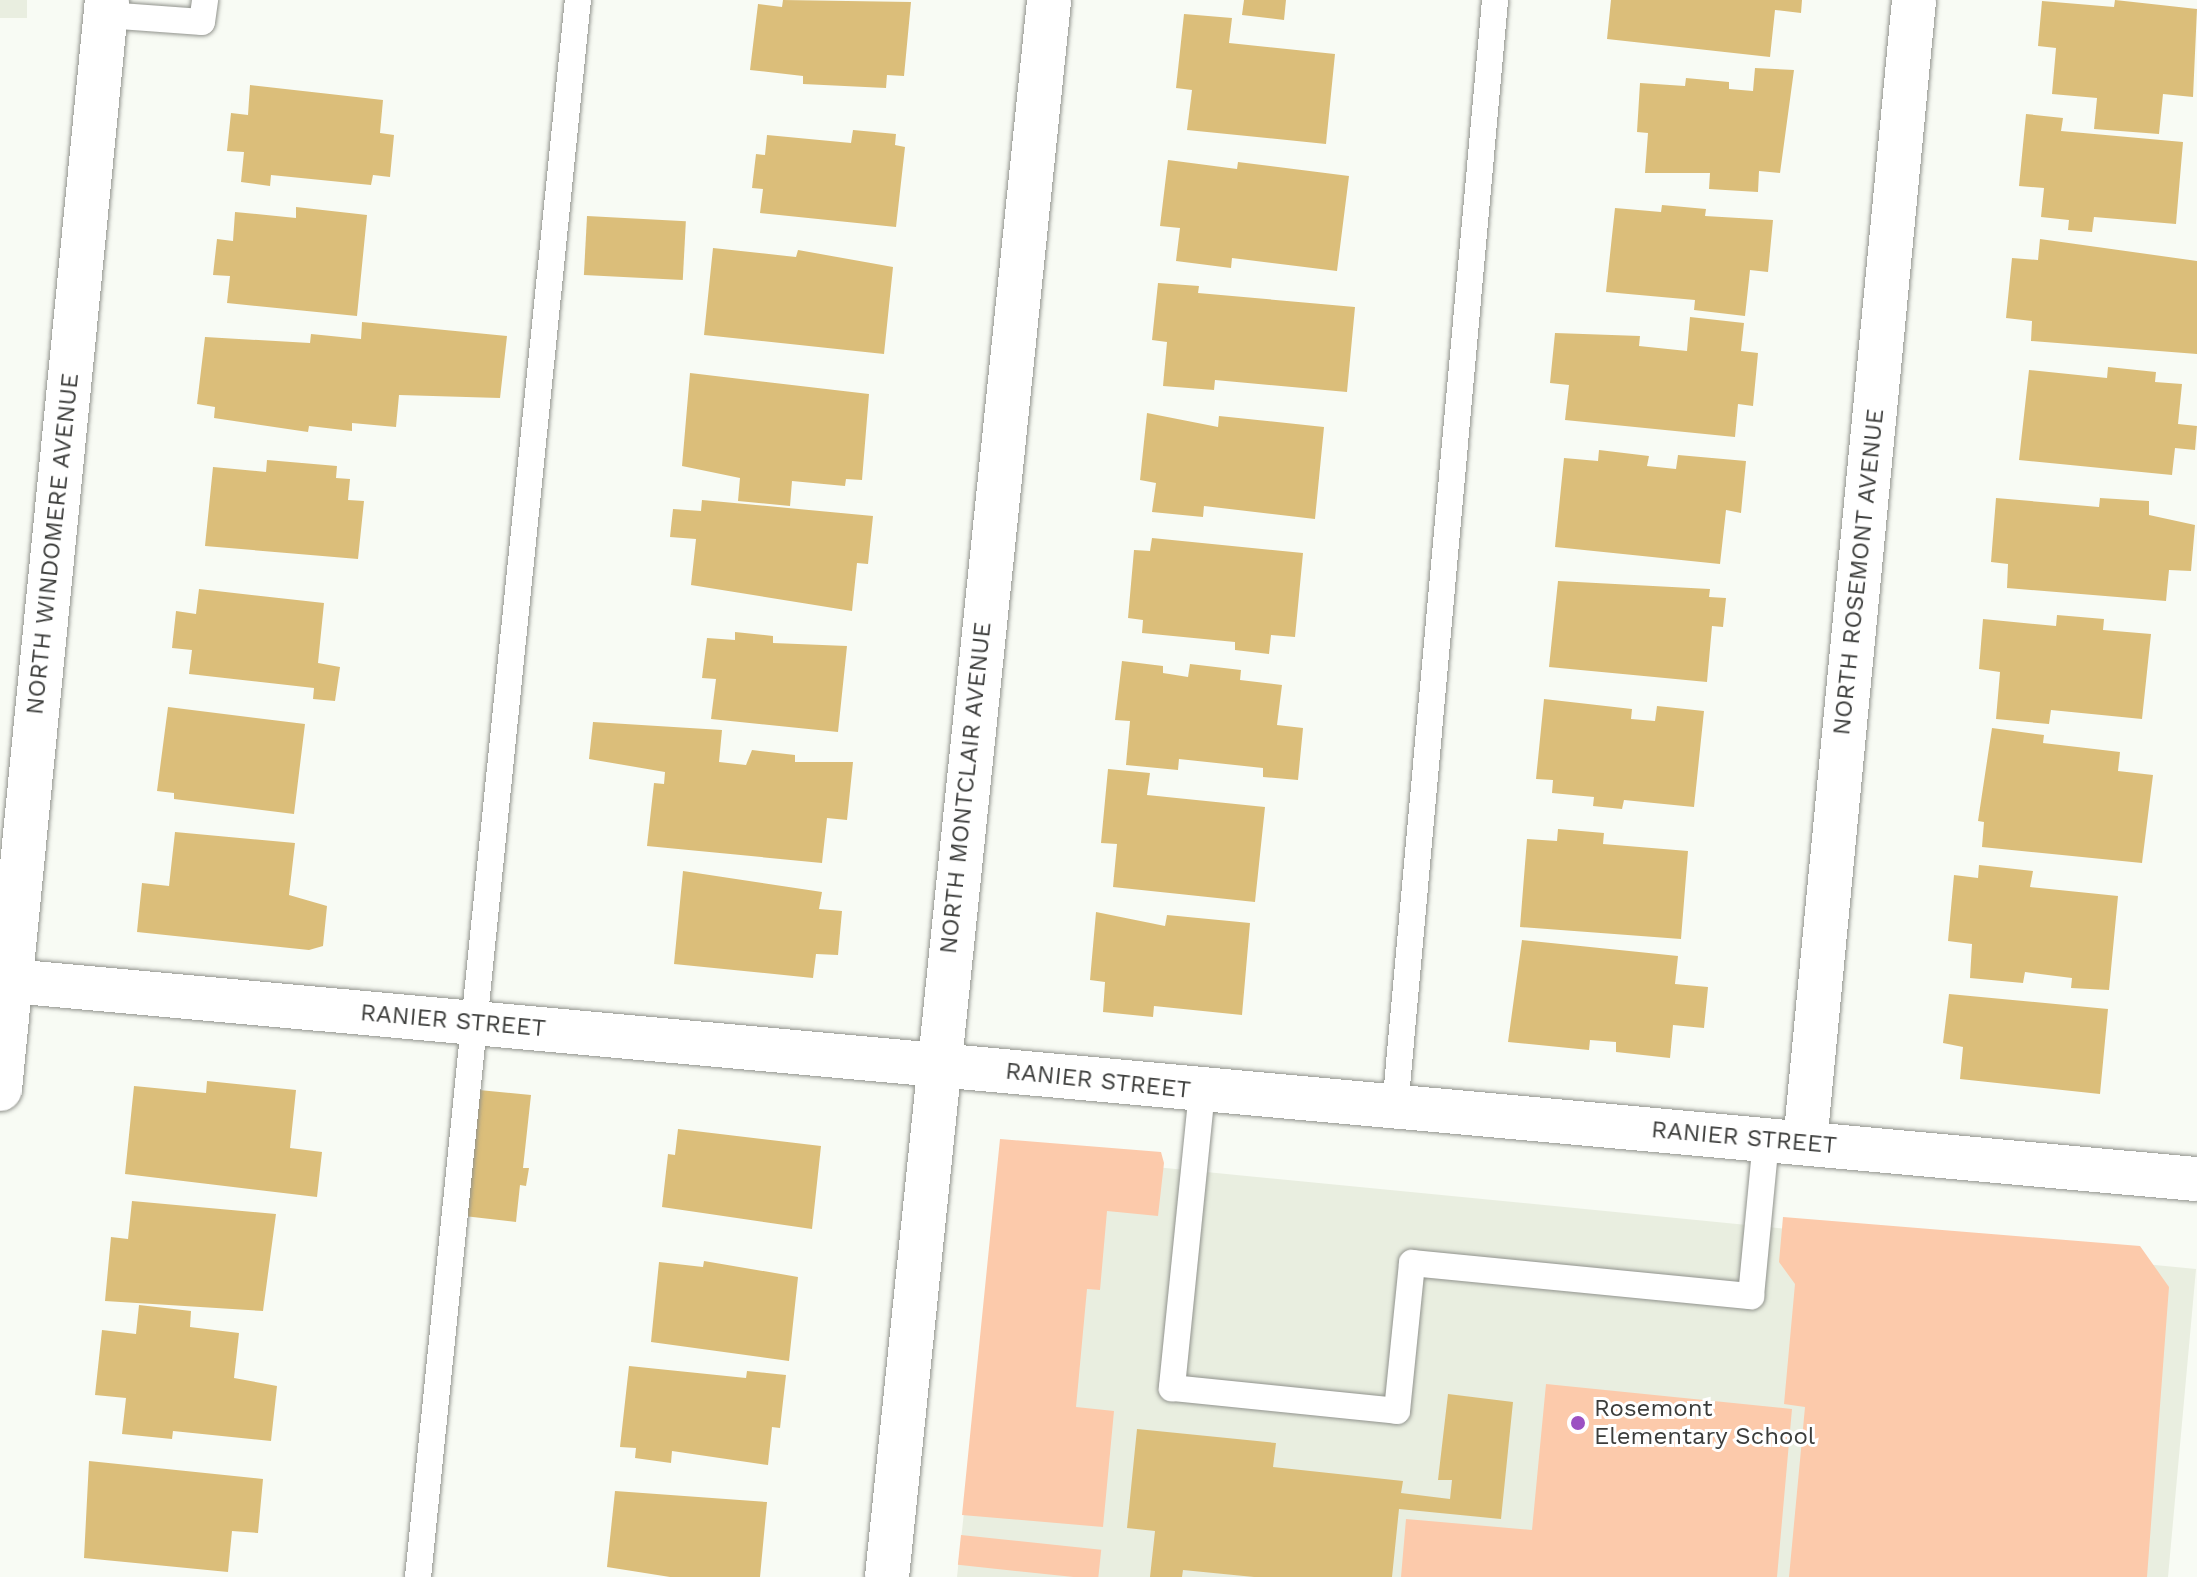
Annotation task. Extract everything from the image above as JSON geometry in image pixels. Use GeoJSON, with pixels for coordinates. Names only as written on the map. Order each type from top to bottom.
{"type":"FeatureCollection","features":[{"type":"Feature","properties":{"kind":"street","name":"NORTH MONTCLAIR AVENUE"},"geometry":{"type":"LineString","coordinates":[[887,1577],[937,1066],[1049,0]]}},
{"type":"Feature","properties":{"kind":"street","name":"NORTH ROSEMONT AVENUE"},"geometry":{"type":"LineString","coordinates":[[1785,1142],[1914,0]]}},
{"type":"Feature","properties":{"kind":"street","name":"NORTH WINDOMERE AVENUE"},"geometry":{"type":"LineString","coordinates":[[0,1089],[5,980],[107,7]]}},
{"type":"Feature","properties":{"kind":"street","name":"RANIER STREET"},"geometry":{"type":"LineString","coordinates":[[5,980],[2197,1179]]}},
{"type":"Feature","properties":{"kind":"lane"},"geometry":{"type":"LineString","coordinates":[[107,7],[202,22],[205,0]]}},
{"type":"Feature","properties":{"kind":"lane"},"geometry":{"type":"LineString","coordinates":[[418,1577],[578,0]]}},
{"type":"Feature","properties":{"kind":"lane"},"geometry":{"type":"LineString","coordinates":[[1395,1108],[1495,0]]}},
{"type":"Feature","properties":{"kind":"lane"},"geometry":{"type":"LineString","coordinates":[[1202,1091],[1172,1388],[1397,1411],[1412,1263],[1751,1296],[1785,1142]]}},
{"type":"Feature","properties":{"kind":"shaded area"},"geometry":{"type":"Polygon","coordinates":[[[0,0],[27,0],[27,18],[0,18],[0,0]]]}},
{"type":"Feature","properties":{"kind":"shaded area"},"geometry":{"type":"Polygon","coordinates":[[[1000,1139],[1161,1152],[1164,1163],[1158,1216],[1107,1211],[1100,1290],[1087,1289],[1076,1407],[1114,1411],[1103,1527],[962,1515],[1000,1139]]]}},
{"type":"Feature","properties":{"kind":"shaded area","name":"Rosemont Elementary School"},"geometry":{"type":"Polygon","coordinates":[[[1003,1152],[2196,1269],[2168,1577],[957,1577],[1003,1152]]]}},
{"type":"Feature","properties":{"kind":"shaded area"},"geometry":{"type":"Polygon","coordinates":[[[1783,1217],[2140,1246],[2169,1287],[2147,1577],[1789,1577],[1805,1407],[1784,1404],[1795,1284],[1779,1262],[1783,1217]]]}},
{"type":"Feature","properties":{"kind":"shaded area"},"geometry":{"type":"Polygon","coordinates":[[[1546,1384],[1792,1409],[1777,1577],[1401,1577],[1406,1519],[1532,1530],[1546,1384]]]}},
{"type":"Feature","properties":{"kind":"shaded area"},"geometry":{"type":"Polygon","coordinates":[[[961,1535],[1101,1550],[1098,1577],[958,1565],[961,1535]]]}},
{"type":"Feature","properties":{"kind":"building"},"geometry":{"type":"Polygon","coordinates":[[[783,0],[911,2],[904,76],[887,75],[886,88],[803,84],[803,76],[750,70],[758,4],[782,7],[783,0]]]}},
{"type":"Feature","properties":{"kind":"building"},"geometry":{"type":"Polygon","coordinates":[[[1244,0],[1286,0],[1284,20],[1242,15],[1244,0]]]}},
{"type":"Feature","properties":{"kind":"building"},"geometry":{"type":"Polygon","coordinates":[[[1611,0],[1802,0],[1801,13],[1775,10],[1770,57],[1607,39],[1611,0]]]}},
{"type":"Feature","properties":{"kind":"building"},"geometry":{"type":"Polygon","coordinates":[[[2115,0],[2197,9],[2193,97],[2163,94],[2159,134],[2094,129],[2097,98],[2052,94],[2056,48],[2038,46],[2042,1],[2114,7],[2115,0]]]}},
{"type":"Feature","properties":{"kind":"building"},"geometry":{"type":"Polygon","coordinates":[[[1184,14],[1232,18],[1229,43],[1335,54],[1326,144],[1187,130],[1192,90],[1176,88],[1184,14]]]}},
{"type":"Feature","properties":{"kind":"building"},"geometry":{"type":"Polygon","coordinates":[[[1755,68],[1794,70],[1780,173],[1759,171],[1758,192],[1709,189],[1710,173],[1645,173],[1648,133],[1637,132],[1640,83],[1685,86],[1686,78],[1729,82],[1729,89],[1753,91],[1755,68]]]}},
{"type":"Feature","properties":{"kind":"building"},"geometry":{"type":"Polygon","coordinates":[[[250,85],[383,100],[380,133],[394,135],[390,177],[373,175],[371,185],[271,175],[270,186],[241,182],[244,152],[227,151],[231,113],[248,115],[250,85]]]}},
{"type":"Feature","properties":{"kind":"building"},"geometry":{"type":"Polygon","coordinates":[[[2026,114],[2063,118],[2061,131],[2183,142],[2176,224],[2094,217],[2092,232],[2068,230],[2069,220],[2041,217],[2044,188],[2019,186],[2026,114]]]}},
{"type":"Feature","properties":{"kind":"building"},"geometry":{"type":"Polygon","coordinates":[[[853,130],[896,134],[895,145],[905,147],[896,227],[760,213],[763,189],[752,188],[756,154],[765,155],[767,135],[851,143],[853,130]]]}},
{"type":"Feature","properties":{"kind":"building"},"geometry":{"type":"Polygon","coordinates":[[[1168,160],[1237,169],[1238,162],[1349,176],[1337,271],[1232,258],[1231,268],[1176,261],[1180,228],[1160,226],[1168,160]]]}},
{"type":"Feature","properties":{"kind":"building"},"geometry":{"type":"Polygon","coordinates":[[[1662,205],[1706,209],[1705,216],[1773,220],[1768,272],[1750,270],[1745,316],[1694,310],[1695,300],[1606,292],[1615,208],[1661,212],[1662,205]]]}},
{"type":"Feature","properties":{"kind":"building"},"geometry":{"type":"Polygon","coordinates":[[[296,207],[367,215],[357,316],[227,303],[230,276],[213,275],[217,239],[233,241],[235,212],[296,218],[296,207]]]}},
{"type":"Feature","properties":{"kind":"building"},"geometry":{"type":"Polygon","coordinates":[[[587,216],[686,221],[683,280],[584,275],[587,216]]]}},
{"type":"Feature","properties":{"kind":"building"},"geometry":{"type":"Polygon","coordinates":[[[2040,239],[2197,261],[2197,354],[2031,341],[2032,321],[2006,318],[2012,258],[2038,260],[2040,239]]]}},
{"type":"Feature","properties":{"kind":"building"},"geometry":{"type":"Polygon","coordinates":[[[713,248],[796,257],[798,250],[893,267],[884,354],[704,335],[713,248]]]}},
{"type":"Feature","properties":{"kind":"building"},"geometry":{"type":"Polygon","coordinates":[[[1158,283],[1199,286],[1198,293],[1355,307],[1347,392],[1215,380],[1214,390],[1163,386],[1167,342],[1152,340],[1158,283]]]}},
{"type":"Feature","properties":{"kind":"building"},"geometry":{"type":"Polygon","coordinates":[[[1690,317],[1744,323],[1741,351],[1758,353],[1753,406],[1738,404],[1735,437],[1565,420],[1569,385],[1550,383],[1555,333],[1640,336],[1639,346],[1687,351],[1690,317]]]}},
{"type":"Feature","properties":{"kind":"building"},"geometry":{"type":"Polygon","coordinates":[[[362,322],[507,336],[500,398],[399,395],[396,427],[352,423],[352,431],[309,426],[308,432],[214,418],[215,407],[197,404],[205,337],[310,343],[311,334],[361,339],[362,322]]]}},
{"type":"Feature","properties":{"kind":"building"},"geometry":{"type":"Polygon","coordinates":[[[2108,367],[2156,372],[2155,382],[2182,384],[2178,424],[2197,426],[2195,450],[2175,448],[2172,475],[2019,460],[2029,370],[2107,378],[2108,367]]]}},
{"type":"Feature","properties":{"kind":"building"},"geometry":{"type":"Polygon","coordinates":[[[690,373],[869,394],[862,480],[846,479],[845,486],[792,481],[790,506],[738,501],[740,478],[682,466],[690,373]]]}},
{"type":"Feature","properties":{"kind":"building"},"geometry":{"type":"Polygon","coordinates":[[[1147,413],[1218,427],[1219,416],[1324,427],[1315,519],[1204,506],[1203,517],[1152,512],[1156,483],[1140,480],[1147,413]]]}},
{"type":"Feature","properties":{"kind":"building"},"geometry":{"type":"Polygon","coordinates":[[[1599,450],[1649,456],[1647,466],[1676,469],[1678,455],[1746,461],[1741,513],[1726,510],[1720,564],[1555,547],[1564,458],[1598,461],[1599,450]]]}},
{"type":"Feature","properties":{"kind":"building"},"geometry":{"type":"Polygon","coordinates":[[[267,460],[337,466],[336,478],[350,479],[348,500],[364,501],[358,559],[205,546],[213,467],[266,472],[267,460]]]}},
{"type":"Feature","properties":{"kind":"building"},"geometry":{"type":"Polygon","coordinates":[[[1996,498],[2099,507],[2100,498],[2149,501],[2149,515],[2195,525],[2191,571],[2169,570],[2166,601],[2007,588],[2008,564],[1991,562],[1996,498]]]}},
{"type":"Feature","properties":{"kind":"building"},"geometry":{"type":"Polygon","coordinates":[[[702,500],[873,516],[868,564],[857,563],[852,611],[691,585],[696,539],[670,537],[673,509],[701,511],[702,500]]]}},
{"type":"Feature","properties":{"kind":"building"},"geometry":{"type":"Polygon","coordinates":[[[1152,538],[1303,553],[1295,637],[1271,635],[1269,654],[1235,650],[1235,642],[1142,633],[1143,620],[1128,618],[1134,550],[1150,551],[1152,538]]]}},
{"type":"Feature","properties":{"kind":"building"},"geometry":{"type":"Polygon","coordinates":[[[1558,581],[1710,589],[1709,597],[1726,598],[1723,627],[1712,626],[1707,682],[1549,667],[1558,581]]]}},
{"type":"Feature","properties":{"kind":"building"},"geometry":{"type":"Polygon","coordinates":[[[199,589],[324,603],[318,663],[340,667],[335,701],[313,699],[314,688],[189,674],[192,650],[172,648],[176,611],[196,614],[199,589]]]}},
{"type":"Feature","properties":{"kind":"building"},"geometry":{"type":"Polygon","coordinates":[[[2057,615],[2104,619],[2103,630],[2151,634],[2142,719],[2051,710],[2049,724],[1996,719],[2000,672],[1979,669],[1983,619],[2056,626],[2057,615]]]}},
{"type":"Feature","properties":{"kind":"building"},"geometry":{"type":"Polygon","coordinates":[[[735,632],[773,636],[773,643],[847,646],[838,732],[711,719],[716,679],[702,678],[707,638],[735,640],[735,632]]]}},
{"type":"Feature","properties":{"kind":"building"},"geometry":{"type":"Polygon","coordinates":[[[1122,661],[1163,666],[1163,673],[1188,677],[1190,664],[1241,670],[1240,680],[1282,685],[1277,725],[1303,728],[1298,780],[1263,777],[1263,768],[1179,759],[1178,770],[1126,765],[1130,721],[1115,720],[1122,661]]]}},
{"type":"Feature","properties":{"kind":"building"},"geometry":{"type":"Polygon","coordinates":[[[1544,699],[1632,709],[1631,719],[1655,721],[1657,706],[1704,711],[1694,807],[1624,800],[1622,809],[1593,806],[1594,797],[1552,793],[1553,780],[1536,779],[1544,699]]]}},
{"type":"Feature","properties":{"kind":"building"},"geometry":{"type":"Polygon","coordinates":[[[168,707],[305,724],[294,814],[174,799],[174,793],[157,791],[168,707]]]}},
{"type":"Feature","properties":{"kind":"building"},"geometry":{"type":"Polygon","coordinates":[[[593,722],[722,730],[719,762],[746,765],[752,750],[795,755],[795,762],[853,762],[847,820],[827,818],[822,863],[647,846],[654,783],[664,784],[665,772],[589,759],[593,722]]]}},
{"type":"Feature","properties":{"kind":"building"},"geometry":{"type":"Polygon","coordinates":[[[1992,728],[2044,735],[2043,743],[2120,752],[2118,771],[2153,775],[2142,863],[1982,847],[1984,822],[1978,821],[1992,728]]]}},
{"type":"Feature","properties":{"kind":"building"},"geometry":{"type":"Polygon","coordinates":[[[1108,769],[1150,773],[1147,795],[1265,807],[1255,902],[1113,887],[1117,844],[1101,843],[1108,769]]]}},
{"type":"Feature","properties":{"kind":"building"},"geometry":{"type":"Polygon","coordinates":[[[1558,829],[1604,833],[1603,844],[1688,851],[1681,939],[1520,927],[1527,839],[1557,841],[1558,829]]]}},
{"type":"Feature","properties":{"kind":"building"},"geometry":{"type":"Polygon","coordinates":[[[175,832],[295,843],[289,895],[327,906],[323,946],[309,950],[137,932],[142,883],[169,886],[175,832]]]}},
{"type":"Feature","properties":{"kind":"building"},"geometry":{"type":"Polygon","coordinates":[[[1979,865],[2033,871],[2030,887],[2118,896],[2109,990],[2071,988],[2072,978],[2025,972],[2023,983],[1970,978],[1972,944],[1948,941],[1954,875],[1978,878],[1979,865]]]}},
{"type":"Feature","properties":{"kind":"building"},"geometry":{"type":"Polygon","coordinates":[[[683,871],[822,892],[819,909],[842,911],[838,955],[816,954],[813,978],[674,964],[683,871]]]}},
{"type":"Feature","properties":{"kind":"building"},"geometry":{"type":"Polygon","coordinates":[[[1096,912],[1165,926],[1167,915],[1250,923],[1242,1015],[1154,1006],[1153,1017],[1103,1012],[1105,982],[1090,980],[1096,912]]]}},
{"type":"Feature","properties":{"kind":"building"},"geometry":{"type":"Polygon","coordinates":[[[1522,940],[1678,956],[1675,984],[1708,987],[1704,1028],[1673,1025],[1670,1058],[1616,1052],[1616,1042],[1590,1040],[1589,1050],[1508,1042],[1522,940]]]}},
{"type":"Feature","properties":{"kind":"building"},"geometry":{"type":"Polygon","coordinates":[[[1949,994],[2108,1009],[2100,1094],[1960,1079],[1963,1047],[1943,1043],[1949,994]]]}},
{"type":"Feature","properties":{"kind":"building"},"geometry":{"type":"Polygon","coordinates":[[[207,1081],[296,1090],[290,1148],[322,1152],[317,1197],[125,1174],[134,1086],[206,1093],[207,1081]]]}},
{"type":"Feature","properties":{"kind":"building"},"geometry":{"type":"Polygon","coordinates":[[[479,1090],[531,1095],[523,1168],[529,1168],[526,1186],[520,1185],[516,1222],[464,1216],[479,1090]]]}},
{"type":"Feature","properties":{"kind":"building"},"geometry":{"type":"Polygon","coordinates":[[[678,1129],[821,1146],[812,1229],[662,1207],[668,1154],[675,1155],[678,1129]]]}},
{"type":"Feature","properties":{"kind":"building"},"geometry":{"type":"Polygon","coordinates":[[[132,1201],[276,1214],[263,1311],[105,1301],[111,1237],[128,1239],[132,1201]]]}},
{"type":"Feature","properties":{"kind":"building"},"geometry":{"type":"Polygon","coordinates":[[[704,1261],[798,1277],[789,1361],[651,1342],[659,1262],[703,1267],[704,1261]]]}},
{"type":"Feature","properties":{"kind":"building"},"geometry":{"type":"Polygon","coordinates":[[[139,1305],[191,1311],[190,1327],[239,1333],[234,1378],[277,1386],[271,1441],[173,1431],[172,1439],[122,1434],[126,1398],[95,1395],[102,1330],[136,1334],[139,1305]]]}},
{"type":"Feature","properties":{"kind":"building"},"geometry":{"type":"Polygon","coordinates":[[[629,1366],[746,1378],[747,1371],[786,1375],[780,1428],[772,1427],[768,1465],[672,1451],[671,1463],[635,1458],[636,1448],[620,1447],[629,1366]]]}},
{"type":"Feature","properties":{"kind":"building"},"geometry":{"type":"Polygon","coordinates":[[[1448,1394],[1513,1402],[1501,1519],[1399,1509],[1392,1577],[1254,1577],[1183,1570],[1182,1577],[1150,1577],[1155,1531],[1127,1528],[1137,1429],[1276,1443],[1273,1467],[1403,1481],[1401,1493],[1450,1499],[1452,1480],[1438,1480],[1448,1394]]]}},
{"type":"Feature","properties":{"kind":"building"},"geometry":{"type":"Polygon","coordinates":[[[89,1461],[263,1479],[258,1533],[232,1531],[228,1572],[84,1558],[89,1461]]]}},
{"type":"Feature","properties":{"kind":"building"},"geometry":{"type":"Polygon","coordinates":[[[615,1491],[767,1502],[760,1577],[670,1577],[607,1567],[615,1491]]]}},
{"type":"Feature","properties":{"kind":"place","name":"Rosemont Elementary School"},"geometry":{"type":"Point","coordinates":[1578,1423]}}]}
